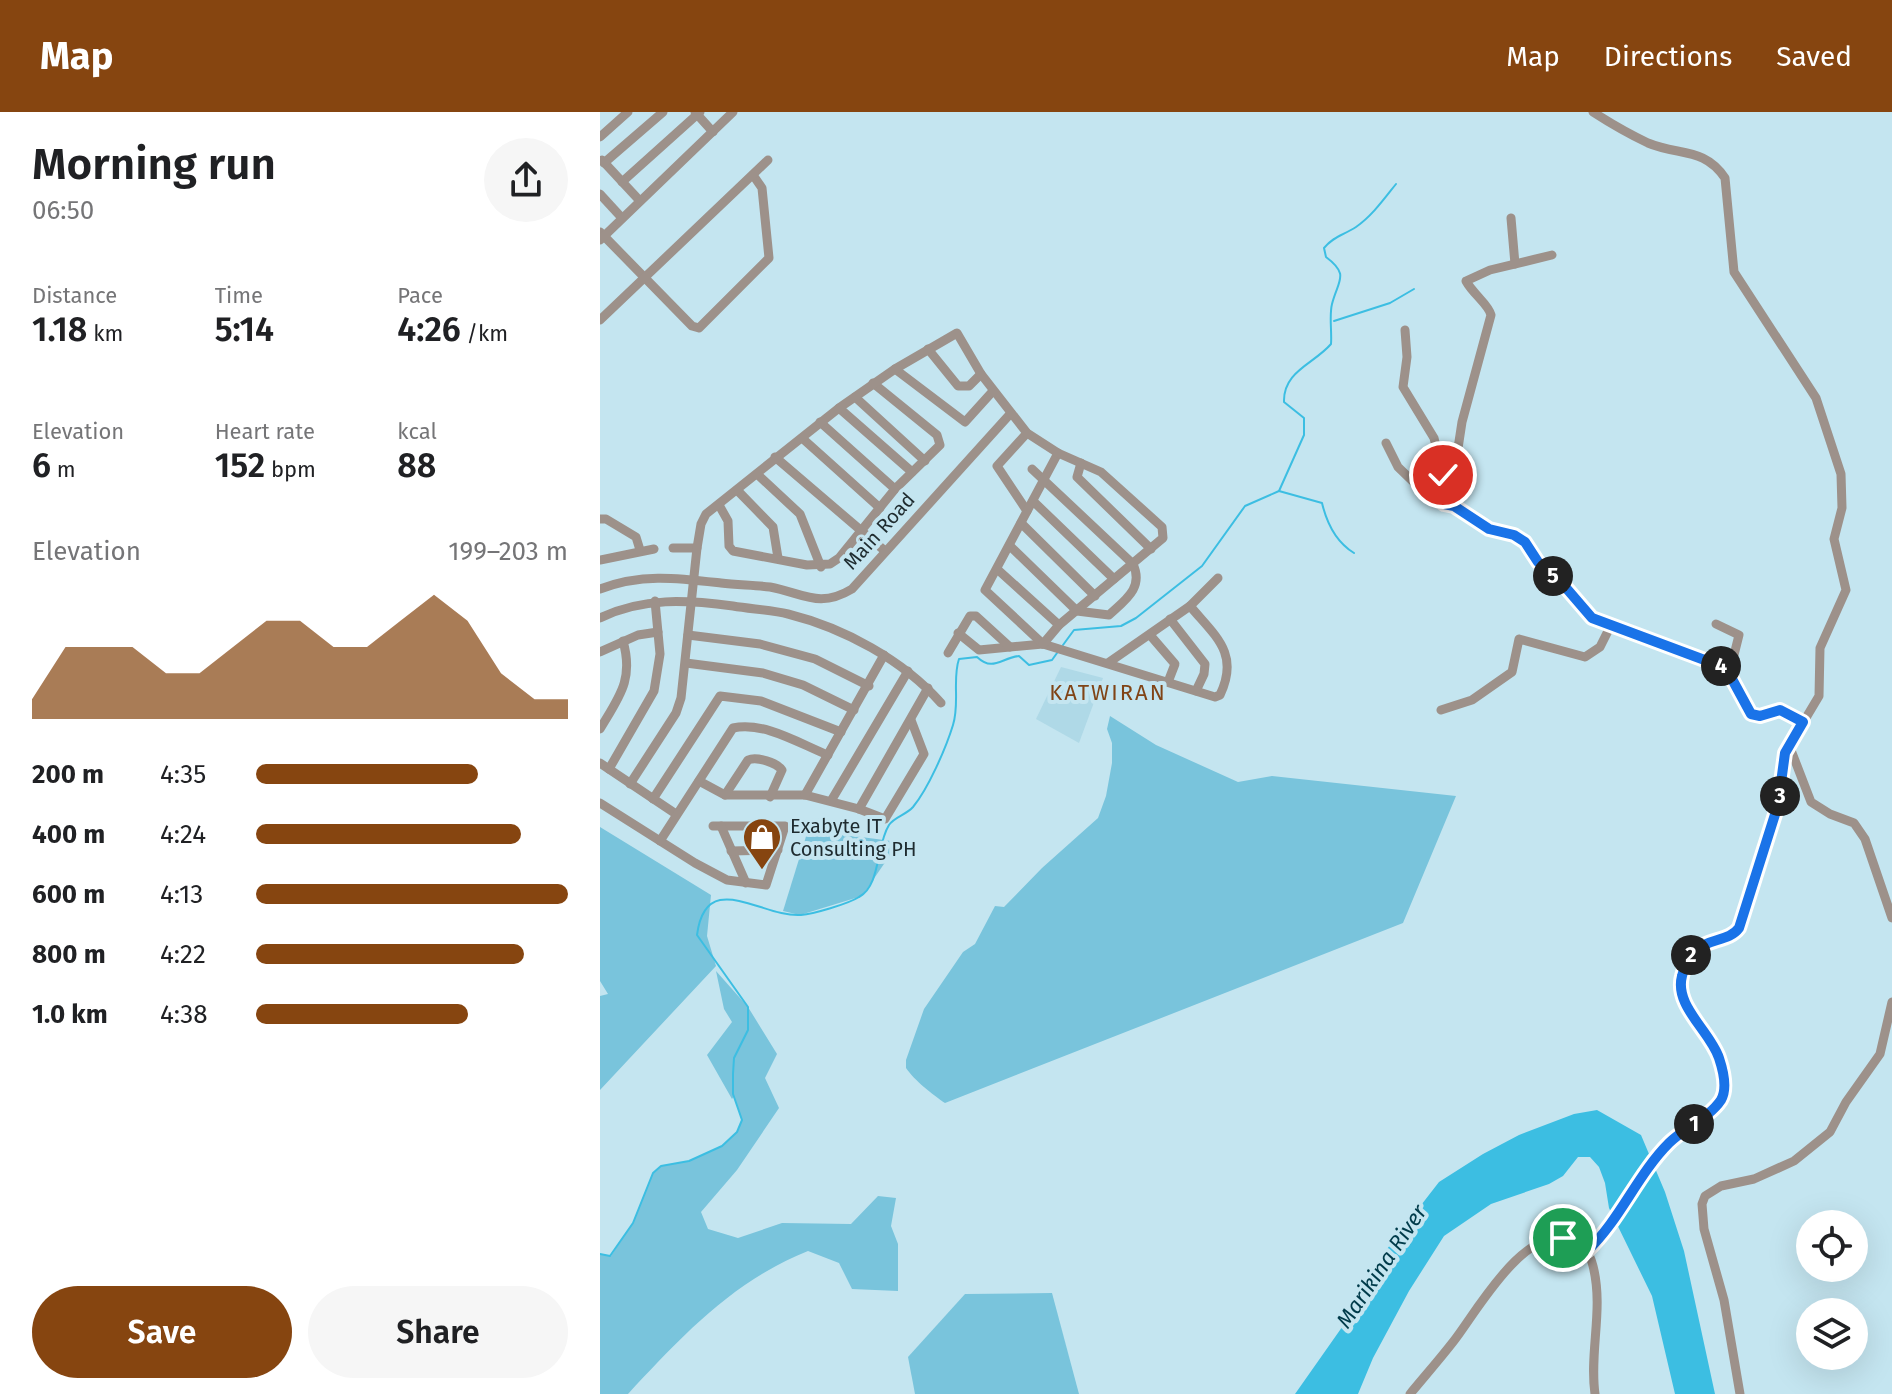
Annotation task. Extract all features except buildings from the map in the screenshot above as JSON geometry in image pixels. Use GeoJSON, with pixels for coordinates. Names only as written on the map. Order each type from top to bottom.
{"type":"FeatureCollection","features":[{"type":"Feature","properties":{"kind":"street"},"geometry":{"type":"LineString","coordinates":[[600,137],[628,112]]}},
{"type":"Feature","properties":{"kind":"street"},"geometry":{"type":"LineString","coordinates":[[640,201],[602,160],[663,112]]}},
{"type":"Feature","properties":{"kind":"street"},"geometry":{"type":"LineString","coordinates":[[733,112],[601,236],[692,326],[699,328],[774,254],[762,184],[753,175]]}},
{"type":"Feature","properties":{"kind":"street"},"geometry":{"type":"LineString","coordinates":[[1587,1251],[1660,1154],[1723,1096],[1724,1081],[1713,1042],[1684,1000],[1681,978],[1692,954],[1710,940],[1730,936],[1739,928],[1778,805],[1785,753],[1819,696],[1820,648],[1846,590],[1834,539],[1842,508],[1841,474],[1816,398],[1734,272],[1730,202],[1725,178],[1717,166],[1704,156],[1649,143],[1593,112]]}},
{"type":"Feature","properties":{"kind":"street"},"geometry":{"type":"LineString","coordinates":[[622,182],[697,113],[713,132]]}},
{"type":"Feature","properties":{"kind":"street"},"geometry":{"type":"LineString","coordinates":[[600,320],[768,160]]}},
{"type":"Feature","properties":{"kind":"street"},"geometry":{"type":"LineString","coordinates":[[600,194],[622,218]]}},
{"type":"Feature","properties":{"kind":"street"},"geometry":{"type":"LineString","coordinates":[[1511,218],[1515,264]]}},
{"type":"Feature","properties":{"kind":"street"},"geometry":{"type":"LineString","coordinates":[[1444,504],[1453,481],[1462,422],[1491,315],[1488,306],[1473,295],[1466,281],[1552,255]]}},
{"type":"Feature","properties":{"kind":"street"},"geometry":{"type":"LineString","coordinates":[[1405,330],[1407,357],[1403,387],[1434,438],[1443,475],[1453,481]]}},
{"type":"Feature","properties":{"kind":"street"},"geometry":{"type":"LineString","coordinates":[[630,784],[676,713],[686,663],[697,548],[706,514],[873,383],[957,333],[981,374],[1027,433],[1058,453],[1101,472],[1162,527],[1163,538],[1059,625],[1043,644]]}},
{"type":"Feature","properties":{"kind":"street"},"geometry":{"type":"LineString","coordinates":[[928,349],[958,386],[969,386],[981,374]]}},
{"type":"Feature","properties":{"kind":"street"},"geometry":{"type":"LineString","coordinates":[[895,369],[965,422],[993,391]]}},
{"type":"Feature","properties":{"kind":"street"},"geometry":{"type":"LineString","coordinates":[[719,505],[728,521],[729,546],[733,551],[821,567],[839,558],[895,489],[940,445],[937,435],[873,383]]}},
{"type":"Feature","properties":{"kind":"street"},"geometry":{"type":"LineString","coordinates":[[855,397],[925,461]]}},
{"type":"Feature","properties":{"kind":"street"},"geometry":{"type":"LineString","coordinates":[[839,408],[912,472]]}},
{"type":"Feature","properties":{"kind":"street","name":"Main Road"},"geometry":{"type":"LineString","coordinates":[[600,589],[633,579],[694,578],[768,587],[823,600],[852,589],[1011,413]]}},
{"type":"Feature","properties":{"kind":"street"},"geometry":{"type":"LineString","coordinates":[[820,422],[895,489]]}},
{"type":"Feature","properties":{"kind":"street"},"geometry":{"type":"LineString","coordinates":[[1027,433],[997,466],[1027,511]]}},
{"type":"Feature","properties":{"kind":"street"},"geometry":{"type":"LineString","coordinates":[[802,438],[880,508]]}},
{"type":"Feature","properties":{"kind":"street"},"geometry":{"type":"LineString","coordinates":[[1386,443],[1401,471],[1421,491],[1454,506],[1489,529],[1514,535],[1525,542],[1538,562],[1570,592],[1585,613],[1730,671],[1751,714],[1760,716],[1780,710],[1803,722]]}},
{"type":"Feature","properties":{"kind":"street"},"geometry":{"type":"LineString","coordinates":[[1043,644],[985,590],[1058,453]]}},
{"type":"Feature","properties":{"kind":"street"},"geometry":{"type":"LineString","coordinates":[[775,457],[885,551]]}},
{"type":"Feature","properties":{"kind":"street"},"geometry":{"type":"LineString","coordinates":[[1081,463],[1077,477],[1151,549]]}},
{"type":"Feature","properties":{"kind":"street"},"geometry":{"type":"LineString","coordinates":[[1010,546],[1077,611],[1109,615],[1133,593],[1138,574],[1133,564],[1032,469]]}},
{"type":"Feature","properties":{"kind":"street"},"geometry":{"type":"LineString","coordinates":[[757,474],[800,514],[821,567]]}},
{"type":"Feature","properties":{"kind":"street"},"geometry":{"type":"LineString","coordinates":[[737,490],[773,527],[778,558]]}},
{"type":"Feature","properties":{"kind":"street"},"geometry":{"type":"LineString","coordinates":[[1033,501],[1114,579]]}},
{"type":"Feature","properties":{"kind":"street"},"geometry":{"type":"LineString","coordinates":[[600,519],[606,519],[636,537],[640,550]]}},
{"type":"Feature","properties":{"kind":"street"},"geometry":{"type":"LineString","coordinates":[[1021,523],[1095,596]]}},
{"type":"Feature","properties":{"kind":"street"},"geometry":{"type":"LineString","coordinates":[[600,548],[604,558],[654,549]]}},
{"type":"Feature","properties":{"kind":"street"},"geometry":{"type":"LineString","coordinates":[[673,548],[697,548]]}},
{"type":"Feature","properties":{"kind":"street"},"geometry":{"type":"LineString","coordinates":[[997,569],[1059,625]]}},
{"type":"Feature","properties":{"kind":"street"},"geometry":{"type":"LineString","coordinates":[[1108,663],[1190,606],[1218,578]]}},
{"type":"Feature","properties":{"kind":"street"},"geometry":{"type":"LineString","coordinates":[[655,601],[660,654],[654,691],[604,766],[676,814]]}},
{"type":"Feature","properties":{"kind":"street"},"geometry":{"type":"LineString","coordinates":[[600,618],[655,601],[691,601],[789,614],[884,655],[908,671],[941,703]]}},
{"type":"Feature","properties":{"kind":"street"},"geometry":{"type":"LineString","coordinates":[[958,633],[979,650],[1043,644],[1215,697],[1220,695],[1227,681],[1226,651],[1190,606]]}},
{"type":"Feature","properties":{"kind":"street"},"geometry":{"type":"LineString","coordinates":[[948,653],[970,616],[976,616],[1010,647]]}},
{"type":"Feature","properties":{"kind":"street"},"geometry":{"type":"LineString","coordinates":[[1170,619],[1205,664],[1196,691]]}},
{"type":"Feature","properties":{"kind":"street"},"geometry":{"type":"LineString","coordinates":[[1716,624],[1739,635],[1730,671]]}},
{"type":"Feature","properties":{"kind":"street"},"geometry":{"type":"LineString","coordinates":[[1441,710],[1472,700],[1512,672],[1519,639],[1585,657],[1600,647],[1611,625]]}},
{"type":"Feature","properties":{"kind":"street"},"geometry":{"type":"LineString","coordinates":[[600,652],[638,635],[658,632]]}},
{"type":"Feature","properties":{"kind":"street"},"geometry":{"type":"LineString","coordinates":[[688,635],[760,644],[815,659],[869,686]]}},
{"type":"Feature","properties":{"kind":"street"},"geometry":{"type":"LineString","coordinates":[[1150,635],[1175,664],[1168,682]]}},
{"type":"Feature","properties":{"kind":"street"},"geometry":{"type":"LineString","coordinates":[[600,729],[625,686],[627,655],[623,641]]}},
{"type":"Feature","properties":{"kind":"street"},"geometry":{"type":"LineString","coordinates":[[805,795],[884,655]]}},
{"type":"Feature","properties":{"kind":"street"},"geometry":{"type":"LineString","coordinates":[[686,663],[763,673],[803,685],[854,710]]}},
{"type":"Feature","properties":{"kind":"street"},"geometry":{"type":"LineString","coordinates":[[831,801],[908,671]]}},
{"type":"Feature","properties":{"kind":"street"},"geometry":{"type":"LineString","coordinates":[[859,809],[928,688]]}},
{"type":"Feature","properties":{"kind":"street"},"geometry":{"type":"LineString","coordinates":[[653,799],[720,696],[761,701],[841,732]]}},
{"type":"Feature","properties":{"kind":"street"},"geometry":{"type":"LineString","coordinates":[[699,781],[725,795],[805,795],[885,819],[924,754],[911,720]]}},
{"type":"Feature","properties":{"kind":"street"},"geometry":{"type":"LineString","coordinates":[[660,841],[733,728],[742,726],[769,731],[828,755]]}},
{"type":"Feature","properties":{"kind":"street"},"geometry":{"type":"LineString","coordinates":[[1789,745],[1811,802],[1830,814],[1854,823],[1865,839],[1892,918]]}},
{"type":"Feature","properties":{"kind":"street"},"geometry":{"type":"LineString","coordinates":[[725,795],[748,760],[754,758],[779,766],[782,770],[770,797]]}},
{"type":"Feature","properties":{"kind":"street"},"geometry":{"type":"LineString","coordinates":[[600,803],[727,880],[746,883],[766,885],[785,826],[717,826],[746,883]]}},
{"type":"Feature","properties":{"kind":"street"},"geometry":{"type":"LineString","coordinates":[[731,851],[778,850]]}},
{"type":"Feature","properties":{"kind":"street"},"geometry":{"type":"LineString","coordinates":[[1740,1394],[1724,1300],[1704,1229],[1702,1204],[1705,1196],[1721,1186],[1754,1179],[1794,1161],[1830,1132],[1880,1054],[1892,1002]]}},
{"type":"Feature","properties":{"kind":"street"},"geometry":{"type":"LineString","coordinates":[[1410,1394],[1451,1345],[1501,1276],[1529,1249],[1552,1239],[1563,1238],[1572,1240],[1587,1251],[1594,1268],[1599,1316],[1595,1394]]}},
{"type":"Feature","properties":{"kind":"shaded area"},"geometry":{"type":"Polygon","coordinates":[[[1061,667],[1103,678],[1079,743],[1036,719],[1061,667]]]}},
{"type":"Feature","properties":{"kind":"shaded area"},"geometry":{"type":"Polygon","coordinates":[[[1110,716],[1156,745],[1238,782],[1272,776],[1456,796],[1403,923],[945,1103],[929,1092],[906,1068],[924,1009],[963,952],[975,944],[995,906],[1004,907],[1098,818],[1112,763],[1112,743],[1107,729],[1110,716]]]}},
{"type":"Feature","properties":{"kind":"shaded area"},"geometry":{"type":"Polygon","coordinates":[[[600,827],[711,895],[707,936],[716,966],[600,1090],[600,996],[608,994],[600,981],[600,827]]]}},
{"type":"Feature","properties":{"kind":"shaded area"},"geometry":{"type":"Polygon","coordinates":[[[808,830],[899,842],[862,896],[800,915],[783,911],[808,830]]]}},
{"type":"Feature","properties":{"kind":"shaded area"},"geometry":{"type":"Polygon","coordinates":[[[716,971],[748,1007],[777,1054],[765,1078],[779,1108],[737,1170],[701,1212],[708,1229],[738,1238],[782,1223],[851,1224],[878,1196],[896,1198],[891,1226],[898,1244],[898,1291],[852,1289],[839,1263],[808,1251],[781,1263],[732,1294],[668,1351],[628,1394],[600,1394],[600,1254],[611,1256],[633,1223],[653,1173],[661,1166],[689,1161],[722,1146],[737,1132],[742,1120],[734,1096],[732,1099],[707,1055],[732,1022],[724,1009],[716,971]]]}},
{"type":"Feature","properties":{"kind":"shaded area"},"geometry":{"type":"Polygon","coordinates":[[[1052,1293],[1079,1394],[915,1394],[908,1357],[965,1294],[1052,1293]]]}},
{"type":"Feature","properties":{"kind":"water","name":"Marikina River"},"geometry":{"type":"Polygon","coordinates":[[[1597,1110],[1641,1135],[1665,1192],[1684,1251],[1715,1394],[1675,1394],[1652,1296],[1609,1208],[1599,1167],[1590,1157],[1578,1157],[1563,1176],[1491,1204],[1444,1236],[1409,1291],[1373,1358],[1358,1394],[1295,1394],[1359,1303],[1387,1249],[1439,1182],[1519,1135],[1574,1114],[1597,1110]]]}},
{"type":"Feature","properties":{"kind":"waterway"},"geometry":{"type":"LineString","coordinates":[[1063,645],[1074,630],[1121,626],[1136,618],[1202,566],[1245,506],[1279,491],[1304,435],[1304,418],[1284,402],[1285,391],[1294,375],[1331,344],[1331,309],[1340,273],[1326,257],[1324,248],[1367,218],[1396,184]]}},
{"type":"Feature","properties":{"kind":"waterway"},"geometry":{"type":"LineString","coordinates":[[1334,321],[1390,303],[1414,289]]}},
{"type":"Feature","properties":{"kind":"waterway"},"geometry":{"type":"LineString","coordinates":[[1279,491],[1322,503],[1333,532],[1354,553]]}},
{"type":"Feature","properties":{"kind":"waterway"},"geometry":{"type":"LineString","coordinates":[[600,1254],[610,1256],[633,1223],[653,1173],[661,1166],[689,1161],[722,1146],[737,1132],[742,1120],[733,1094],[733,1074],[734,1058],[748,1030],[748,1007],[697,935],[702,915],[712,904],[724,900],[801,915],[859,897],[871,884],[889,825],[913,807],[941,756],[955,717],[959,659],[977,657],[993,664],[1019,656],[1029,665],[1052,660],[1057,653]]}},
{"type":"Feature","properties":{"kind":"place","name":"Exabyte IT Consulting PH"},"geometry":{"type":"Point","coordinates":[762,871]}},
{"type":"Feature","properties":{"kind":"district","name":"KATWIRAN"},"geometry":{"type":"Point","coordinates":[1108,692]}},
{"type":"Feature","properties":{"kind":"route"},"geometry":{"type":"LineString","coordinates":[[1443,475],[1453,481],[1444,504],[1454,506],[1489,529],[1519,537],[1538,562],[1561,582],[1580,608],[1592,618],[1726,668],[1755,716],[1780,710],[1803,722],[1785,753],[1778,805],[1739,928],[1730,936],[1710,940],[1692,954],[1681,978],[1681,989],[1689,1010],[1713,1042],[1724,1081],[1723,1096],[1720,1102],[1668,1144],[1587,1251],[1572,1240],[1563,1238]]}}]}
